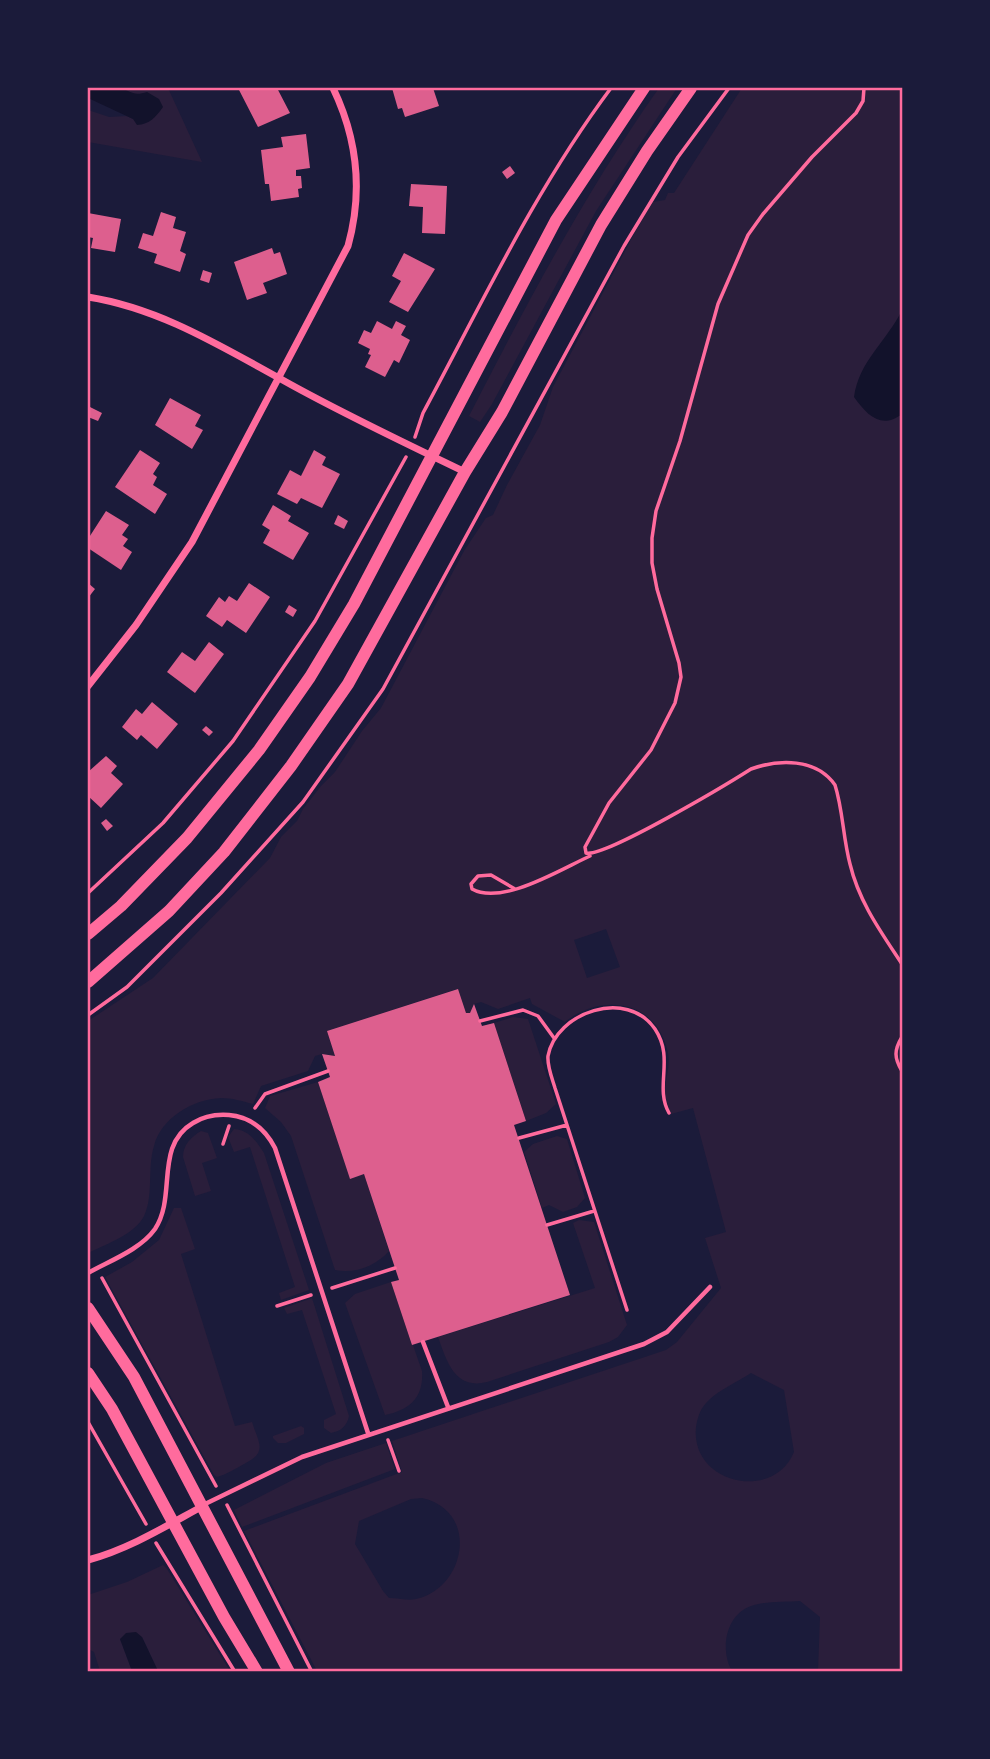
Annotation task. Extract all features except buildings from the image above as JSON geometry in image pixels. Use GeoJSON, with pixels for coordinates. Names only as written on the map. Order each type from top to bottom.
{"type":"FeatureCollection","features":[{"type":"Feature","properties":{"kind":"main road"},"geometry":{"type":"LineString","coordinates":[[88,934],[130,897],[187,838],[229,788],[310,677],[354,604],[430,455],[556,220],[644,88]]}},
{"type":"Feature","properties":{"kind":"main road"},"geometry":{"type":"LineString","coordinates":[[88,982],[127,950],[224,852],[348,684],[465,472],[502,412],[601,225],[647,151],[691,88]]}},
{"type":"Feature","properties":{"kind":"main road"},"geometry":{"type":"LineString","coordinates":[[88,1308],[134,1377],[289,1671]]}},
{"type":"Feature","properties":{"kind":"main road"},"geometry":{"type":"LineString","coordinates":[[88,1373],[112,1409],[224,1617],[257,1671]]}},
{"type":"Feature","properties":{"kind":"street"},"geometry":{"type":"LineString","coordinates":[[88,685],[136,625],[191,542],[348,246],[354,225],[358,183],[349,130],[333,88]]}},
{"type":"Feature","properties":{"kind":"street"},"geometry":{"type":"LineString","coordinates":[[88,297],[156,314],[208,338],[279,379],[465,472]]}},
{"type":"Feature","properties":{"kind":"street"},"geometry":{"type":"LineString","coordinates":[[88,1560],[151,1535],[203,1506]]}},
{"type":"Feature","properties":{"kind":"lane"},"geometry":{"type":"LineString","coordinates":[[88,1273],[139,1245],[156,1228],[166,1203],[170,1150],[181,1132],[198,1119],[214,1115],[227,1115],[254,1123],[271,1140],[368,1433]]}},
{"type":"Feature","properties":{"kind":"lane"},"geometry":{"type":"LineString","coordinates":[[203,1506],[302,1457],[643,1344],[667,1332],[710,1287]]}},
{"type":"Feature","properties":{"kind":"lane"},"geometry":{"type":"LineString","coordinates":[[424,1342],[448,1407]]}},
{"type":"Feature","properties":{"kind":"path"},"geometry":{"type":"LineString","coordinates":[[88,893],[163,823],[233,741],[315,621],[412,446],[423,413],[548,180],[582,126],[611,88]]}},
{"type":"Feature","properties":{"kind":"path"},"geometry":{"type":"LineString","coordinates":[[88,1015],[127,987],[221,893],[303,802],[383,689],[624,246],[678,157],[729,88]]}},
{"type":"Feature","properties":{"kind":"path"},"geometry":{"type":"LineString","coordinates":[[592,855],[586,853],[585,847],[609,803],[651,750],[662,731],[675,703],[681,677],[657,589],[652,563],[652,538],[659,502],[680,441],[718,304],[748,235],[812,156],[856,113],[863,101],[864,88]]}},
{"type":"Feature","properties":{"kind":"path"},"geometry":{"type":"LineString","coordinates":[[515,889],[491,876],[478,876],[471,884],[472,889],[483,894],[515,889],[619,844],[751,769],[775,762],[810,767],[829,777],[835,785],[850,866],[858,888],[877,927],[902,964]]}},
{"type":"Feature","properties":{"kind":"path"},"geometry":{"type":"LineString","coordinates":[[627,1310],[548,1059],[554,1038],[575,1020],[595,1010],[613,1006],[642,1016],[654,1028],[665,1050],[663,1090],[669,1112]]}},
{"type":"Feature","properties":{"kind":"path"},"geometry":{"type":"LineString","coordinates":[[480,1021],[523,1010],[538,1016],[554,1038]]}},
{"type":"Feature","properties":{"kind":"path"},"geometry":{"type":"LineString","coordinates":[[902,1037],[895,1058],[902,1071]]}},
{"type":"Feature","properties":{"kind":"path"},"geometry":{"type":"LineString","coordinates":[[255,1108],[265,1094],[328,1071]]}},
{"type":"Feature","properties":{"kind":"path"},"geometry":{"type":"LineString","coordinates":[[519,1138],[567,1125]]}},
{"type":"Feature","properties":{"kind":"path"},"geometry":{"type":"LineString","coordinates":[[547,1225],[594,1211]]}},
{"type":"Feature","properties":{"kind":"path"},"geometry":{"type":"LineString","coordinates":[[97,1268],[222,1496],[312,1671]]}},
{"type":"Feature","properties":{"kind":"path"},"geometry":{"type":"LineString","coordinates":[[277,1306],[395,1268]]}},
{"type":"Feature","properties":{"kind":"path"},"geometry":{"type":"LineString","coordinates":[[88,1422],[164,1560],[234,1671]]}},
{"type":"Feature","properties":{"kind":"path"},"geometry":{"type":"LineString","coordinates":[[388,1440],[399,1471]]}},
{"type":"Feature","properties":{"kind":"shaded area"},"geometry":{"type":"Polygon","coordinates":[[[103,86],[135,93],[147,92],[159,99],[163,107],[152,120],[137,125],[133,119],[88,98],[88,88],[103,86]]]}},
{"type":"Feature","properties":{"kind":"shaded area"},"geometry":{"type":"Polygon","coordinates":[[[120,88],[168,88],[202,162],[88,142],[88,110],[109,117],[127,116],[133,119],[139,95],[120,88]]]}},
{"type":"Feature","properties":{"kind":"shaded area"},"geometry":{"type":"Polygon","coordinates":[[[659,88],[677,88],[596,211],[492,404],[480,422],[469,416],[582,207],[659,88]]]}},
{"type":"Feature","properties":{"kind":"shaded area"},"geometry":{"type":"Polygon","coordinates":[[[742,88],[902,88],[902,1671],[818,1671],[820,1617],[800,1601],[757,1604],[735,1617],[727,1634],[726,1644],[728,1663],[732,1671],[317,1671],[244,1531],[402,1472],[392,1441],[666,1350],[677,1342],[721,1288],[705,1238],[726,1232],[693,1108],[671,1114],[665,1090],[669,1063],[667,1049],[661,1033],[651,1020],[639,1011],[625,1006],[594,1007],[565,1022],[532,1004],[530,998],[498,1009],[481,1002],[474,1004],[470,1013],[466,1013],[457,989],[327,1031],[335,1056],[315,1056],[308,1071],[261,1086],[253,1104],[233,1099],[210,1099],[180,1112],[163,1127],[154,1146],[149,1199],[144,1216],[127,1233],[90,1252],[88,1021],[153,978],[270,858],[281,837],[335,772],[381,708],[464,551],[486,518],[493,515],[540,425],[553,387],[634,234],[653,202],[665,200],[668,193],[674,193],[742,88]],[[606,929],[574,940],[587,978],[620,967],[606,929]],[[751,1373],[719,1392],[700,1411],[696,1427],[698,1446],[706,1462],[719,1473],[735,1480],[752,1481],[769,1477],[784,1468],[794,1452],[784,1390],[751,1373]],[[422,1498],[411,1499],[359,1521],[355,1544],[389,1598],[413,1600],[433,1592],[446,1580],[455,1566],[460,1549],[459,1533],[453,1518],[440,1506],[422,1498]]]}},
{"type":"Feature","properties":{"kind":"shaded area"},"geometry":{"type":"Polygon","coordinates":[[[902,310],[902,414],[887,421],[869,415],[854,397],[867,362],[902,310]]]}},
{"type":"Feature","properties":{"kind":"shaded area"},"geometry":{"type":"Polygon","coordinates":[[[513,1017],[528,1019],[556,1104],[546,1113],[526,1121],[494,1023],[513,1017]]]}},
{"type":"Feature","properties":{"kind":"shaded area"},"geometry":{"type":"Polygon","coordinates":[[[318,1082],[350,1178],[364,1174],[389,1251],[378,1261],[357,1270],[335,1270],[291,1136],[281,1122],[265,1108],[270,1096],[318,1082]]]}},
{"type":"Feature","properties":{"kind":"shaded area"},"geometry":{"type":"Polygon","coordinates":[[[234,1129],[248,1134],[264,1153],[309,1290],[281,1300],[279,1293],[295,1287],[250,1147],[234,1152],[228,1137],[234,1129]]]}},
{"type":"Feature","properties":{"kind":"shaded area"},"geometry":{"type":"Polygon","coordinates":[[[201,1131],[208,1133],[217,1158],[202,1163],[211,1191],[195,1196],[183,1153],[188,1142],[201,1131]]]}},
{"type":"Feature","properties":{"kind":"shaded area"},"geometry":{"type":"Polygon","coordinates":[[[557,1136],[567,1139],[585,1198],[577,1207],[563,1212],[549,1205],[542,1208],[524,1152],[533,1144],[557,1136]]]}},
{"type":"Feature","properties":{"kind":"shaded area"},"geometry":{"type":"Polygon","coordinates":[[[174,1208],[181,1208],[195,1249],[181,1254],[235,1426],[252,1422],[260,1447],[252,1460],[217,1477],[105,1277],[132,1262],[159,1240],[174,1208]]]}},
{"type":"Feature","properties":{"kind":"shaded area"},"geometry":{"type":"Polygon","coordinates":[[[579,1220],[594,1222],[627,1325],[618,1337],[487,1382],[467,1382],[460,1378],[449,1364],[438,1337],[595,1288],[573,1223],[579,1220]]]}},
{"type":"Feature","properties":{"kind":"shaded area"},"geometry":{"type":"Polygon","coordinates":[[[391,1282],[422,1371],[422,1380],[414,1401],[402,1410],[385,1415],[345,1303],[355,1294],[391,1282]]]}},
{"type":"Feature","properties":{"kind":"shaded area"},"geometry":{"type":"Polygon","coordinates":[[[312,1298],[349,1416],[343,1428],[331,1433],[324,1428],[324,1420],[336,1414],[302,1310],[287,1314],[284,1308],[312,1298]]]}},
{"type":"Feature","properties":{"kind":"shaded area"},"geometry":{"type":"Polygon","coordinates":[[[301,1426],[304,1428],[304,1434],[286,1443],[278,1443],[273,1438],[273,1436],[301,1426]]]}},
{"type":"Feature","properties":{"kind":"shaded area"},"geometry":{"type":"Polygon","coordinates":[[[386,1443],[395,1469],[242,1527],[234,1510],[326,1463],[386,1443]]]}},
{"type":"Feature","properties":{"kind":"shaded area"},"geometry":{"type":"Polygon","coordinates":[[[163,1565],[230,1671],[158,1671],[142,1637],[120,1639],[132,1671],[100,1671],[94,1652],[88,1649],[88,1595],[127,1582],[163,1565]]]}},
{"type":"Feature","properties":{"kind":"shaded area"},"geometry":{"type":"Polygon","coordinates":[[[136,1632],[142,1637],[158,1671],[132,1671],[120,1639],[126,1633],[136,1632]]]}}]}
